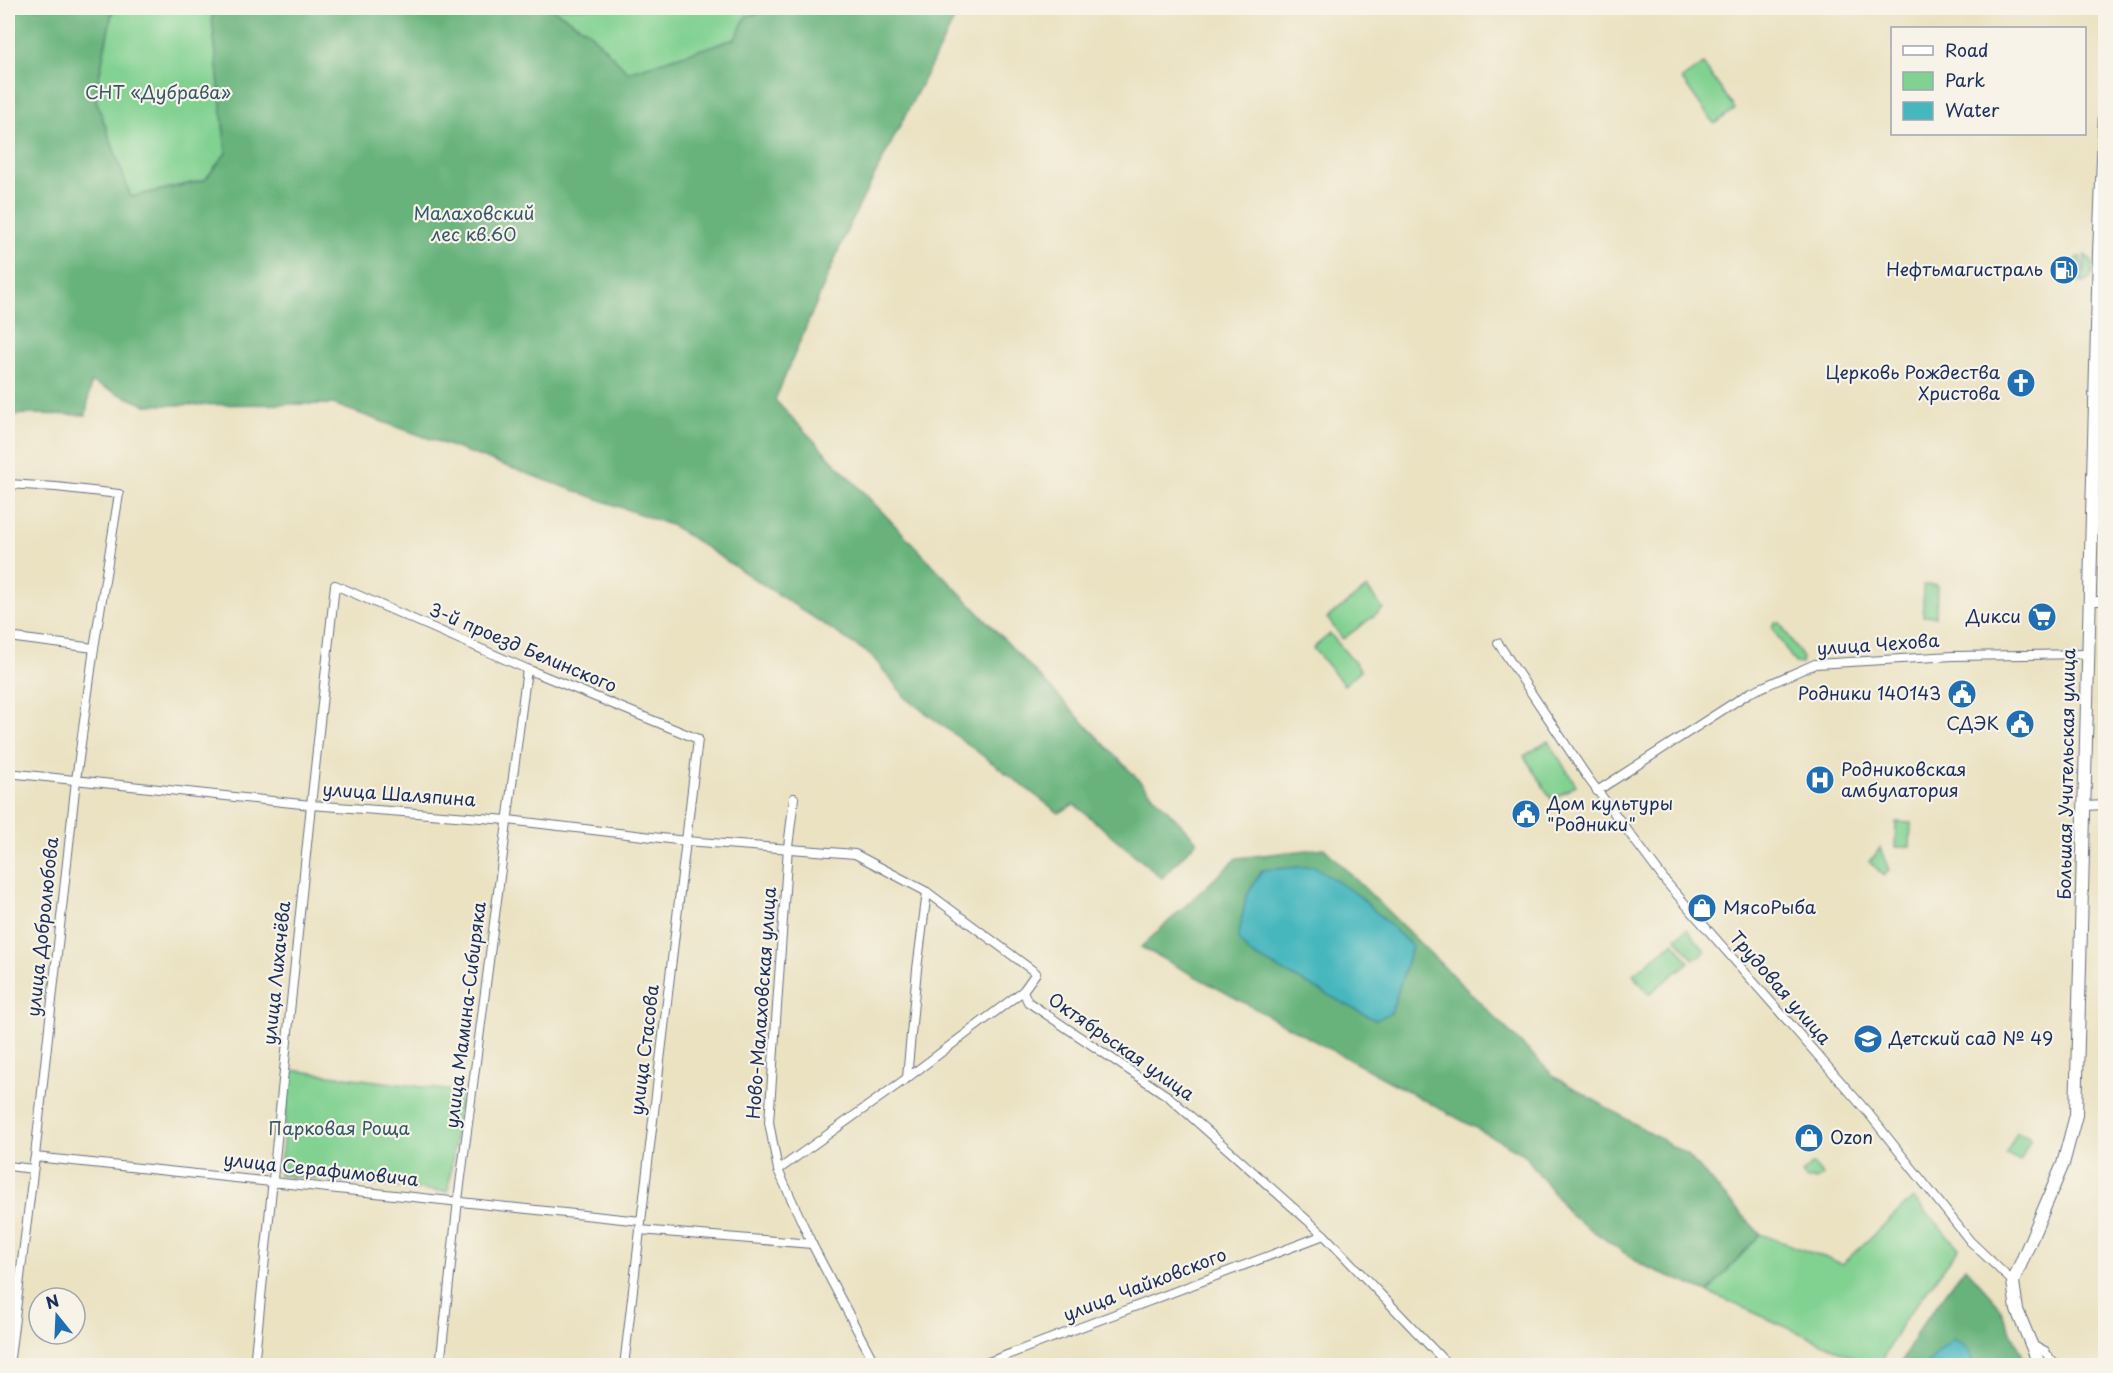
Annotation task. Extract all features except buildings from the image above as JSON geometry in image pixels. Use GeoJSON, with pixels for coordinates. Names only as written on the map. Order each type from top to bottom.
{"type":"FeatureCollection","features":[{"type":"Feature","properties":{"kind":"main road","name":"Большая Учительская улица"},"geometry":{"type":"LineString","coordinates":[[2013,1282],[2063,1164],[2076,1115],[2089,601],[2100,383],[2106,89]]}},
{"type":"Feature","properties":{"kind":"main road"},"geometry":{"type":"LineString","coordinates":[[2013,1282],[2017,1310],[2040,1365]]}},
{"type":"Feature","properties":{"kind":"street","name":"улица Добролюбова"},"geometry":{"type":"LineString","coordinates":[[8,484],[119,494],[94,648],[76,780],[35,1157],[9,1365]]}},
{"type":"Feature","properties":{"kind":"street","name":"3-й проезд Белинского"},"geometry":{"type":"LineString","coordinates":[[335,585],[527,669],[698,739]]}},
{"type":"Feature","properties":{"kind":"street","name":"улица Лихачёва"},"geometry":{"type":"LineString","coordinates":[[254,1365],[310,805],[335,585]]}},
{"type":"Feature","properties":{"kind":"street"},"geometry":{"type":"LineString","coordinates":[[2089,601],[2106,601]]}},
{"type":"Feature","properties":{"kind":"street"},"geometry":{"type":"LineString","coordinates":[[8,637],[94,648]]}},
{"type":"Feature","properties":{"kind":"street","name":"Трудовая улица"},"geometry":{"type":"LineString","coordinates":[[1498,643],[1597,791],[1666,882],[1869,1114],[1970,1241],[2013,1282]]}},
{"type":"Feature","properties":{"kind":"street","name":"улица Чехова"},"geometry":{"type":"LineString","coordinates":[[1597,791],[1749,693],[1815,664],[1953,656],[2088,654]]}},
{"type":"Feature","properties":{"kind":"street","name":"улица Мамина-Сибиряка"},"geometry":{"type":"LineString","coordinates":[[440,1365],[458,1200],[527,669]]}},
{"type":"Feature","properties":{"kind":"street","name":"улица Стасова"},"geometry":{"type":"LineString","coordinates":[[624,1365],[698,739]]}},
{"type":"Feature","properties":{"kind":"street","name":"улица Шаляпина"},"geometry":{"type":"LineString","coordinates":[[8,773],[310,805],[508,820],[686,841],[770,848],[788,847]]}},
{"type":"Feature","properties":{"kind":"street","name":"Ново-Малаховская улица"},"geometry":{"type":"LineString","coordinates":[[794,798],[788,847],[769,1122],[778,1170],[812,1244],[876,1365]]}},
{"type":"Feature","properties":{"kind":"street"},"geometry":{"type":"LineString","coordinates":[[2084,806],[2106,805]]}},
{"type":"Feature","properties":{"kind":"street","name":"Октябрьская улица"},"geometry":{"type":"LineString","coordinates":[[788,847],[855,854],[927,892],[1036,972],[1023,991],[1028,1002],[1169,1097],[1324,1235],[1449,1365]]}},
{"type":"Feature","properties":{"kind":"street"},"geometry":{"type":"LineString","coordinates":[[907,1078],[927,892]]}},
{"type":"Feature","properties":{"kind":"street"},"geometry":{"type":"LineString","coordinates":[[778,1170],[907,1078],[1023,991]]}},
{"type":"Feature","properties":{"kind":"street","name":"улица Серафимовича"},"geometry":{"type":"LineString","coordinates":[[35,1157],[458,1200],[640,1225],[812,1244]]}},
{"type":"Feature","properties":{"kind":"street"},"geometry":{"type":"LineString","coordinates":[[8,1166],[33,1169]]}},
{"type":"Feature","properties":{"kind":"street","name":"улица Чайковского"},"geometry":{"type":"LineString","coordinates":[[978,1365],[1324,1235]]}},
{"type":"Feature","properties":{"kind":"street"},"geometry":{"type":"LineString","coordinates":[[8,1279],[19,1280]]}},
{"type":"Feature","properties":{"kind":"street"},"geometry":{"type":"LineString","coordinates":[[2031,1345],[2045,1352],[2056,1365]]}},
{"type":"Feature","properties":{"kind":"green space","name":"Малаховский лес кв.60"},"geometry":{"type":"Polygon","coordinates":[[[8,8],[113,8],[95,97],[131,197],[205,180],[226,153],[211,8],[551,8],[588,31],[628,72],[735,39],[746,16],[790,8],[960,8],[849,226],[775,400],[1197,841],[1162,878],[1074,804],[1059,813],[906,698],[871,655],[673,526],[333,404],[145,405],[91,382],[86,415],[8,416],[8,8]]]}},
{"type":"Feature","properties":{"kind":"green space","name":"СНТ «Дубрава»"},"geometry":{"type":"Polygon","coordinates":[[[113,8],[211,8],[226,153],[205,180],[131,197],[95,97],[113,8]]]}},
{"type":"Feature","properties":{"kind":"green space"},"geometry":{"type":"Polygon","coordinates":[[[551,8],[790,8],[747,16],[735,39],[627,72],[588,31],[551,8]]]}},
{"type":"Feature","properties":{"kind":"green space"},"geometry":{"type":"Polygon","coordinates":[[[1703,64],[1735,109],[1714,124],[1682,79],[1703,64]]]}},
{"type":"Feature","properties":{"kind":"green space"},"geometry":{"type":"Polygon","coordinates":[[[2085,255],[2091,260],[2092,270],[2091,276],[2084,283],[2082,282],[2085,255]]]}},
{"type":"Feature","properties":{"kind":"green space"},"geometry":{"type":"Polygon","coordinates":[[[2078,257],[2081,257],[2080,283],[2073,271],[2078,257]]]}},
{"type":"Feature","properties":{"kind":"green space"},"geometry":{"type":"Polygon","coordinates":[[[1923,585],[1937,585],[1936,616],[1923,616],[1923,585]]]}},
{"type":"Feature","properties":{"kind":"green space"},"geometry":{"type":"Polygon","coordinates":[[[1367,588],[1383,609],[1343,639],[1327,618],[1367,588]]]}},
{"type":"Feature","properties":{"kind":"green space"},"geometry":{"type":"Polygon","coordinates":[[[1774,622],[1780,623],[1803,658],[1802,664],[1795,663],[1772,628],[1774,622]]]}},
{"type":"Feature","properties":{"kind":"green space"},"geometry":{"type":"Polygon","coordinates":[[[1330,634],[1361,670],[1344,685],[1313,648],[1330,634]]]}},
{"type":"Feature","properties":{"kind":"green space"},"geometry":{"type":"Polygon","coordinates":[[[1548,741],[1576,785],[1552,800],[1524,756],[1548,741]]]}},
{"type":"Feature","properties":{"kind":"green space"},"geometry":{"type":"Polygon","coordinates":[[[1896,822],[1911,823],[1910,847],[1895,847],[1896,822]]]}},
{"type":"Feature","properties":{"kind":"green space"},"geometry":{"type":"Polygon","coordinates":[[[1324,848],[1555,1077],[1686,1154],[1760,1234],[1708,1292],[1642,1265],[1570,1215],[1524,1154],[1141,947],[1237,858],[1324,848]]]}},
{"type":"Feature","properties":{"kind":"green space"},"geometry":{"type":"Polygon","coordinates":[[[1880,848],[1889,870],[1884,876],[1870,862],[1880,848]]]}},
{"type":"Feature","properties":{"kind":"green space"},"geometry":{"type":"Polygon","coordinates":[[[1687,929],[1705,951],[1694,960],[1676,938],[1687,929]]]}},
{"type":"Feature","properties":{"kind":"green space"},"geometry":{"type":"Polygon","coordinates":[[[1674,942],[1689,962],[1649,994],[1633,974],[1674,942]]]}},
{"type":"Feature","properties":{"kind":"green space","name":"Парковая Роща"},"geometry":{"type":"Polygon","coordinates":[[[291,1070],[461,1092],[448,1192],[279,1175],[291,1070]]]}},
{"type":"Feature","properties":{"kind":"green space"},"geometry":{"type":"Polygon","coordinates":[[[2017,1132],[2031,1138],[2020,1161],[2006,1154],[2017,1132]]]}},
{"type":"Feature","properties":{"kind":"green space"},"geometry":{"type":"Polygon","coordinates":[[[1813,1164],[1823,1175],[1818,1179],[1807,1179],[1802,1174],[1813,1164]]]}},
{"type":"Feature","properties":{"kind":"green space"},"geometry":{"type":"Polygon","coordinates":[[[1913,1198],[1959,1248],[1903,1322],[1880,1365],[1871,1365],[1708,1292],[1760,1234],[1842,1264],[1913,1198]]]}},
{"type":"Feature","properties":{"kind":"green space"},"geometry":{"type":"Polygon","coordinates":[[[1965,1267],[1998,1304],[2027,1365],[1899,1366],[1919,1329],[1965,1267]]]}},
{"type":"Feature","properties":{"kind":"water"},"geometry":{"type":"Polygon","coordinates":[[[1314,866],[1359,896],[1412,946],[1391,1013],[1375,1020],[1249,953],[1238,939],[1246,897],[1262,870],[1314,866]]]}},
{"type":"Feature","properties":{"kind":"water"},"geometry":{"type":"Polygon","coordinates":[[[1954,1339],[1969,1349],[1973,1365],[1927,1365],[1938,1352],[1954,1339]]]}},
{"type":"Feature","properties":{"kind":"place","name":"Нефтьмагистраль"},"geometry":{"type":"Point","coordinates":[2064,270]}},
{"type":"Feature","properties":{"kind":"place","name":"Церковь Рождества Христова"},"geometry":{"type":"Point","coordinates":[2021,383]}},
{"type":"Feature","properties":{"kind":"place","name":"Дикси"},"geometry":{"type":"Point","coordinates":[2042,617]}},
{"type":"Feature","properties":{"kind":"place","name":"Родники 140143"},"geometry":{"type":"Point","coordinates":[1962,694]}},
{"type":"Feature","properties":{"kind":"place","name":"СДЭК"},"geometry":{"type":"Point","coordinates":[2020,724]}},
{"type":"Feature","properties":{"kind":"place","name":"Родниковская амбулатория"},"geometry":{"type":"Point","coordinates":[1820,780]}},
{"type":"Feature","properties":{"kind":"place","name":"Дом культуры \"Родники\""},"geometry":{"type":"Point","coordinates":[1526,814]}},
{"type":"Feature","properties":{"kind":"place","name":"МясоРыба"},"geometry":{"type":"Point","coordinates":[1702,908]}},
{"type":"Feature","properties":{"kind":"place","name":"Детский сад № 49"},"geometry":{"type":"Point","coordinates":[1868,1039]}},
{"type":"Feature","properties":{"kind":"place","name":"Ozon"},"geometry":{"type":"Point","coordinates":[1809,1138]}}]}
